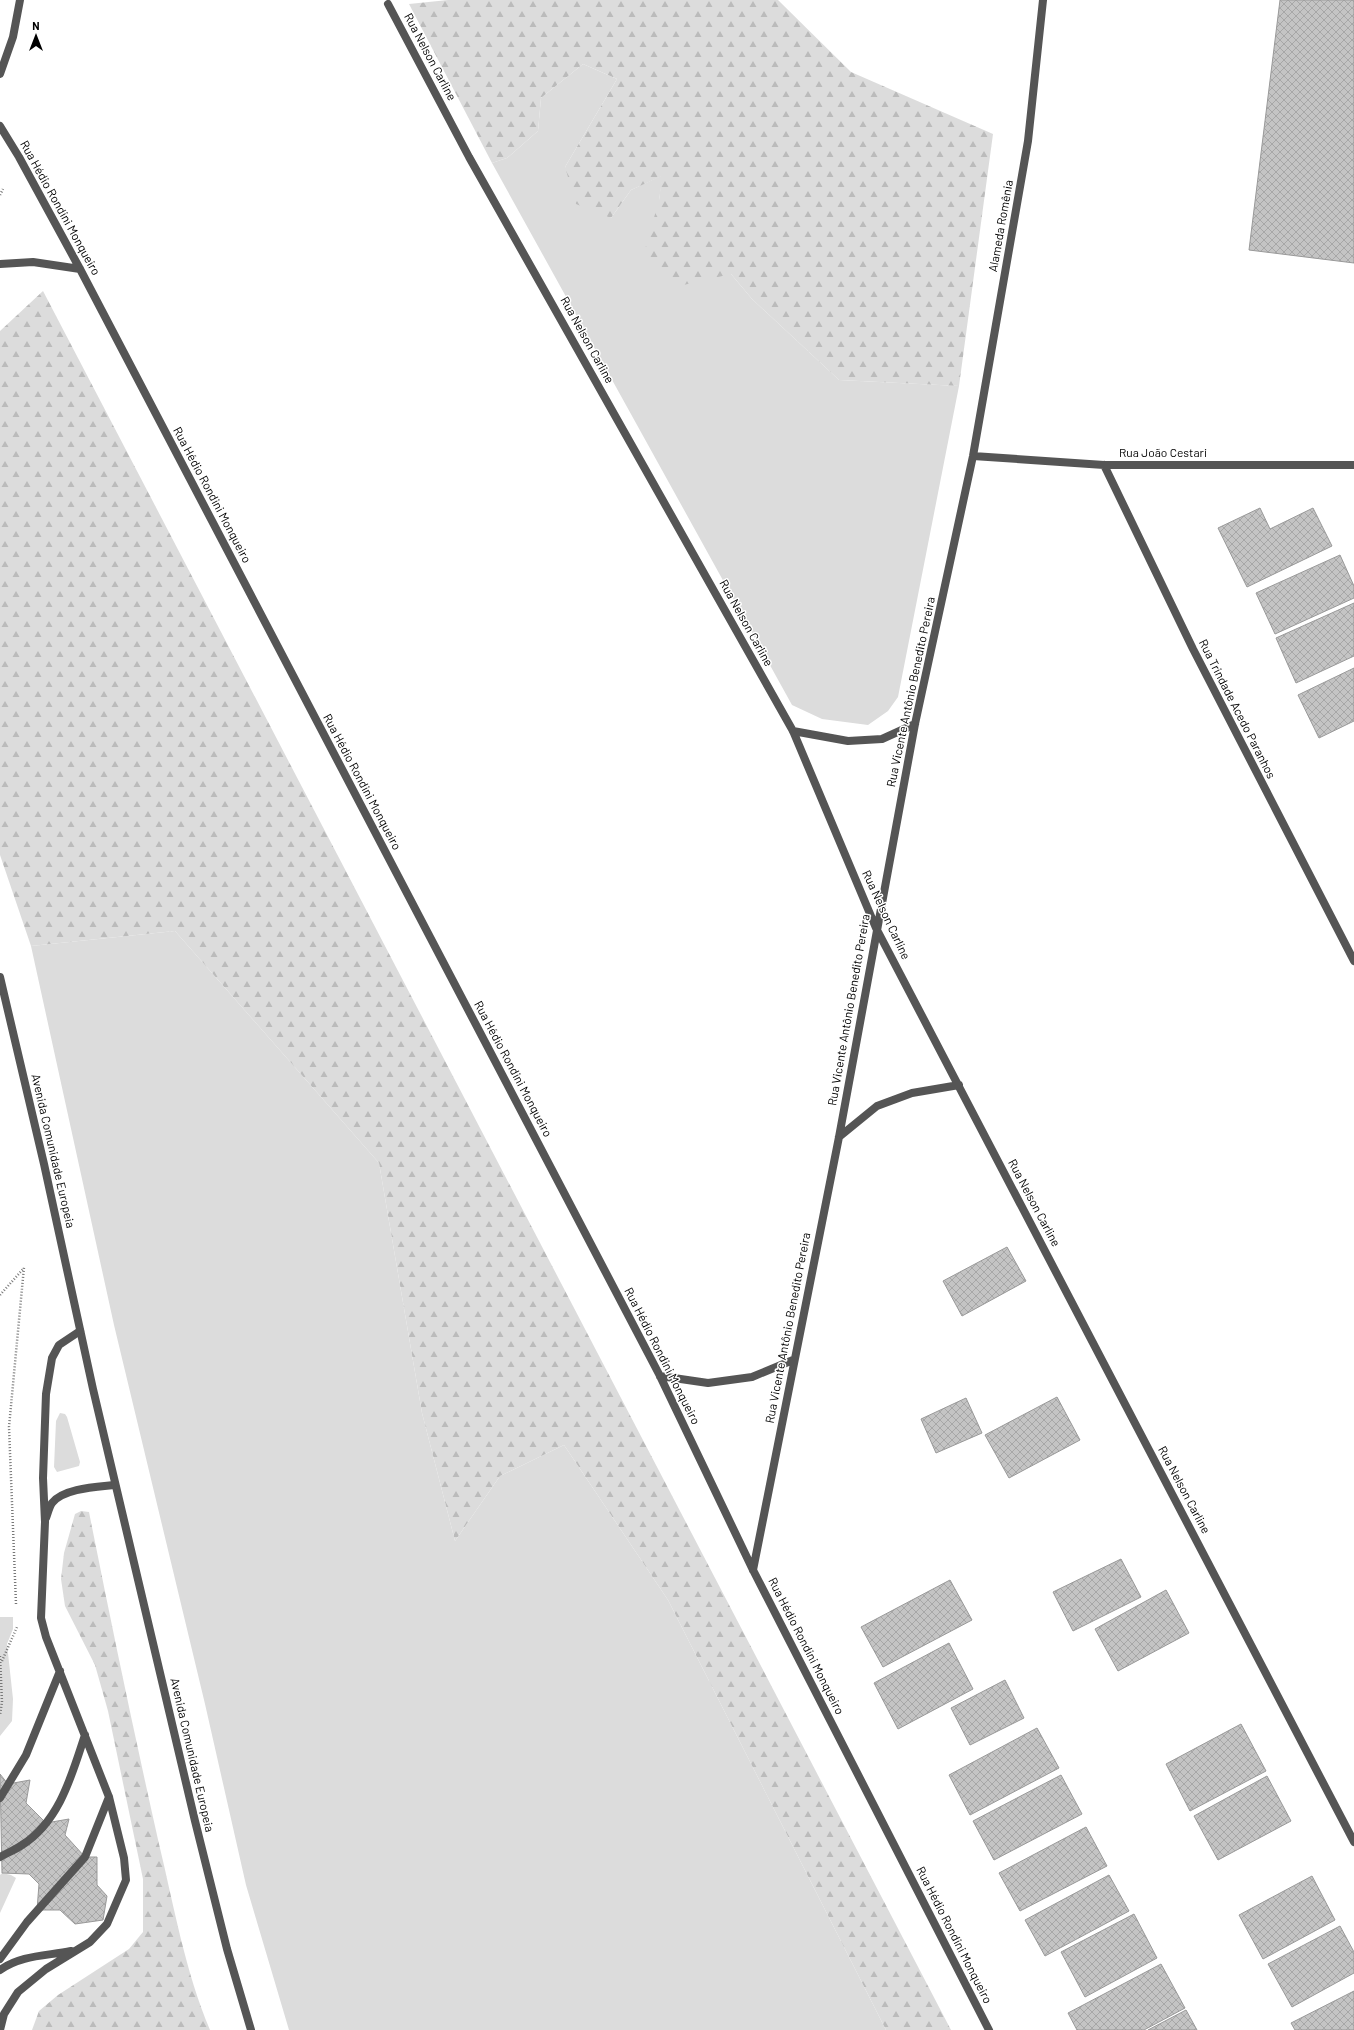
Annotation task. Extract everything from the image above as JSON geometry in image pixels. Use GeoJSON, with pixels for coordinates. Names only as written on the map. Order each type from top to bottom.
{"type":"FeatureCollection","features":[{"type":"Feature","properties":{"kind":"street"},"geometry":{"type":"LineString","coordinates":[[0,74],[13,37],[20,0]]}},
{"type":"Feature","properties":{"kind":"street","name":"Alameda Romênia"},"geometry":{"type":"LineString","coordinates":[[973,456],[1028,141],[1043,0]]}},
{"type":"Feature","properties":{"kind":"street","name":"Rua Nelson Carline"},"geometry":{"type":"LineString","coordinates":[[388,4],[470,157],[793,731],[876,928],[1354,1842]]}},
{"type":"Feature","properties":{"kind":"street","name":"Rua Hédio Rondini Monqueiro"},"geometry":{"type":"LineString","coordinates":[[0,126],[20,157],[80,270],[660,1376],[753,1570],[989,2030]]}},
{"type":"Feature","properties":{"kind":"street"},"geometry":{"type":"LineString","coordinates":[[0,264],[33,262],[80,270]]}},
{"type":"Feature","properties":{"kind":"street","name":"Rua João Cestari"},"geometry":{"type":"LineString","coordinates":[[973,456],[1104,465],[1354,465]]}},
{"type":"Feature","properties":{"kind":"street","name":"Rua Vicente Antônio Benedito Pereira"},"geometry":{"type":"LineString","coordinates":[[753,1570],[793,1360],[838,1137],[915,724],[973,456]]}},
{"type":"Feature","properties":{"kind":"street","name":"Rua Trindade Acedo Paranhos"},"geometry":{"type":"LineString","coordinates":[[1104,465],[1193,649],[1354,961]]}},
{"type":"Feature","properties":{"kind":"street"},"geometry":{"type":"LineString","coordinates":[[793,731],[848,741],[882,739],[915,724]]}},
{"type":"Feature","properties":{"kind":"street","name":"Avenida Comunidade Europeia"},"geometry":{"type":"LineString","coordinates":[[0,977],[116,1485],[222,1927],[251,2030]]}},
{"type":"Feature","properties":{"kind":"street"},"geometry":{"type":"LineString","coordinates":[[838,1137],[877,1106],[912,1092],[959,1085]]}},
{"type":"Feature","properties":{"kind":"street"},"geometry":{"type":"LineString","coordinates":[[0,2030],[4,2014],[18,1992],[46,1969],[90,1942],[107,1924],[126,1880],[124,1858],[109,1797],[46,1637],[41,1618],[45,1522],[44,1478],[46,1394],[52,1358],[58,1345],[80,1331]]}},
{"type":"Feature","properties":{"kind":"street"},"geometry":{"type":"LineString","coordinates":[[660,1376],[708,1383],[752,1376],[793,1360]]}},
{"type":"Feature","properties":{"kind":"street"},"geometry":{"type":"LineString","coordinates":[[45,1522],[52,1503],[62,1496],[84,1489],[116,1485]]}},
{"type":"Feature","properties":{"kind":"street"},"geometry":{"type":"LineString","coordinates":[[0,1798],[26,1755],[45,1703],[60,1671]]}},
{"type":"Feature","properties":{"kind":"street"},"geometry":{"type":"LineString","coordinates":[[0,1857],[22,1845],[46,1823],[69,1784],[85,1735]]}},
{"type":"Feature","properties":{"kind":"street"},"geometry":{"type":"LineString","coordinates":[[0,1959],[30,1918],[85,1857],[109,1797]]}},
{"type":"Feature","properties":{"kind":"street"},"geometry":{"type":"LineString","coordinates":[[0,1970],[28,1957],[51,1955],[78,1949]]}},
{"type":"Feature","properties":{"kind":"path"},"geometry":{"type":"LineString","coordinates":[[0,195],[3,189]]}},
{"type":"Feature","properties":{"kind":"path"},"geometry":{"type":"LineString","coordinates":[[0,1295],[24,1267],[9,1427],[16,1606]]}},
{"type":"Feature","properties":{"kind":"path"},"geometry":{"type":"LineString","coordinates":[[2,1661],[17,1629],[17,1621]]}},
{"type":"Feature","properties":{"kind":"path"},"geometry":{"type":"LineString","coordinates":[[0,1656],[2,1661],[2,1702],[0,1714]]}},
{"type":"Feature","properties":{"kind":"green space"},"geometry":{"type":"Polygon","coordinates":[[[448,0],[778,0],[851,72],[993,134],[959,386],[839,380],[752,299],[731,274],[679,286],[644,253],[659,200],[662,176],[631,190],[611,218],[576,204],[565,167],[617,79],[583,64],[541,98],[538,131],[507,158],[492,163],[409,4],[448,0]]]}},
{"type":"Feature","properties":{"kind":"green space"},"geometry":{"type":"Polygon","coordinates":[[[583,64],[617,79],[565,167],[611,218],[631,190],[663,175],[659,200],[731,274],[752,299],[839,380],[959,386],[898,697],[888,711],[868,725],[822,719],[792,705],[492,163],[507,158],[538,131],[541,98],[583,64]]]}},
{"type":"Feature","properties":{"kind":"green space"},"geometry":{"type":"Polygon","coordinates":[[[43,291],[951,2030],[886,2030],[668,1600],[564,1445],[500,1476],[455,1541],[422,1413],[379,1163],[175,931],[31,946],[0,855],[0,331],[43,291]]]}},
{"type":"Feature","properties":{"kind":"green space"},"geometry":{"type":"Polygon","coordinates":[[[175,931],[379,1163],[422,1413],[455,1541],[500,1476],[564,1445],[668,1600],[886,2030],[289,2030],[246,1885],[205,1704],[114,1325],[31,946],[175,931]]]}},
{"type":"Feature","properties":{"kind":"green space"},"geometry":{"type":"Polygon","coordinates":[[[60,1413],[65,1414],[67,1417],[80,1462],[79,1466],[57,1472],[54,1467],[56,1421],[60,1413]]]}},
{"type":"Feature","properties":{"kind":"green space"},"geometry":{"type":"Polygon","coordinates":[[[81,1511],[89,1512],[114,1637],[175,1915],[201,2008],[210,2030],[32,2030],[39,2011],[58,1995],[129,1949],[143,1932],[143,1879],[108,1711],[95,1665],[65,1606],[61,1579],[64,1553],[75,1514],[81,1511]]]}},
{"type":"Feature","properties":{"kind":"green space"},"geometry":{"type":"Polygon","coordinates":[[[0,1617],[13,1617],[13,1629],[7,1644],[13,1699],[12,1721],[0,1736],[0,1617]]]}},
{"type":"Feature","properties":{"kind":"green space"},"geometry":{"type":"Polygon","coordinates":[[[2,1873],[16,1878],[0,1913],[0,1875],[2,1873]]]}},
{"type":"Feature","properties":{"kind":"building"},"geometry":{"type":"Polygon","coordinates":[[[1280,0],[1354,0],[1354,263],[1249,250],[1280,0]]]}},
{"type":"Feature","properties":{"kind":"building"},"geometry":{"type":"Polygon","coordinates":[[[1260,508],[1270,529],[1313,508],[1332,546],[1247,587],[1218,528],[1260,508]]]}},
{"type":"Feature","properties":{"kind":"building"},"geometry":{"type":"Polygon","coordinates":[[[1340,555],[1354,586],[1354,598],[1275,634],[1256,593],[1340,555]]]}},
{"type":"Feature","properties":{"kind":"building"},"geometry":{"type":"Polygon","coordinates":[[[1354,603],[1354,656],[1296,683],[1276,638],[1354,603]]]}},
{"type":"Feature","properties":{"kind":"building"},"geometry":{"type":"Polygon","coordinates":[[[1354,668],[1354,721],[1319,738],[1298,695],[1354,668]]]}},
{"type":"Feature","properties":{"kind":"building"},"geometry":{"type":"Polygon","coordinates":[[[1007,1247],[1026,1281],[962,1316],[943,1281],[1007,1247]]]}},
{"type":"Feature","properties":{"kind":"building"},"geometry":{"type":"Polygon","coordinates":[[[1057,1397],[1080,1440],[1009,1478],[985,1435],[1057,1397]]]}},
{"type":"Feature","properties":{"kind":"building"},"geometry":{"type":"Polygon","coordinates":[[[966,1398],[982,1433],[936,1453],[921,1419],[966,1398]]]}},
{"type":"Feature","properties":{"kind":"building"},"geometry":{"type":"Polygon","coordinates":[[[1121,1559],[1141,1597],[1073,1631],[1053,1592],[1121,1559]]]}},
{"type":"Feature","properties":{"kind":"building"},"geometry":{"type":"Polygon","coordinates":[[[950,1580],[972,1620],[883,1667],[861,1627],[950,1580]]]}},
{"type":"Feature","properties":{"kind":"building"},"geometry":{"type":"Polygon","coordinates":[[[1166,1590],[1189,1633],[1118,1671],[1095,1629],[1166,1590]]]}},
{"type":"Feature","properties":{"kind":"building"},"geometry":{"type":"Polygon","coordinates":[[[949,1643],[973,1689],[898,1729],[874,1683],[949,1643]]]}},
{"type":"Feature","properties":{"kind":"building"},"geometry":{"type":"Polygon","coordinates":[[[1005,1680],[1024,1718],[970,1745],[951,1708],[1005,1680]]]}},
{"type":"Feature","properties":{"kind":"building"},"geometry":{"type":"Polygon","coordinates":[[[1241,1724],[1266,1771],[1190,1811],[1166,1764],[1241,1724]]]}},
{"type":"Feature","properties":{"kind":"building"},"geometry":{"type":"Polygon","coordinates":[[[1037,1728],[1059,1768],[970,1815],[949,1775],[1037,1728]]]}},
{"type":"Feature","properties":{"kind":"building"},"geometry":{"type":"Polygon","coordinates":[[[0,1774],[8,1784],[30,1780],[26,1803],[46,1823],[69,1819],[65,1835],[85,1857],[97,1857],[97,1885],[107,1896],[103,1920],[75,1924],[60,1910],[37,1910],[39,1884],[29,1874],[2,1873],[0,1774]]]}},
{"type":"Feature","properties":{"kind":"building"},"geometry":{"type":"Polygon","coordinates":[[[1061,1775],[1082,1814],[994,1860],[973,1821],[1061,1775]]]}},
{"type":"Feature","properties":{"kind":"building"},"geometry":{"type":"Polygon","coordinates":[[[1267,1776],[1291,1821],[1218,1860],[1194,1816],[1267,1776]]]}},
{"type":"Feature","properties":{"kind":"building"},"geometry":{"type":"Polygon","coordinates":[[[1086,1827],[1107,1866],[1020,1911],[999,1873],[1086,1827]]]}},
{"type":"Feature","properties":{"kind":"building"},"geometry":{"type":"Polygon","coordinates":[[[1109,1875],[1129,1911],[1045,1956],[1025,1920],[1109,1875]]]}},
{"type":"Feature","properties":{"kind":"building"},"geometry":{"type":"Polygon","coordinates":[[[1312,1876],[1335,1920],[1263,1959],[1239,1915],[1312,1876]]]}},
{"type":"Feature","properties":{"kind":"building"},"geometry":{"type":"Polygon","coordinates":[[[1134,1914],[1157,1958],[1085,1997],[1061,1952],[1134,1914]]]}},
{"type":"Feature","properties":{"kind":"building"},"geometry":{"type":"Polygon","coordinates":[[[1340,1926],[1354,1952],[1354,1973],[1292,2007],[1268,1964],[1340,1926]]]}},
{"type":"Feature","properties":{"kind":"building"},"geometry":{"type":"Polygon","coordinates":[[[1161,1964],[1185,2008],[1144,2030],[1077,2030],[1068,2013],[1161,1964]]]}},
{"type":"Feature","properties":{"kind":"building"},"geometry":{"type":"Polygon","coordinates":[[[1354,1991],[1354,2030],[1295,2030],[1291,2023],[1354,1991]]]}},
{"type":"Feature","properties":{"kind":"building"},"geometry":{"type":"Polygon","coordinates":[[[1186,2010],[1197,2030],[1148,2030],[1186,2010]]]}}]}
